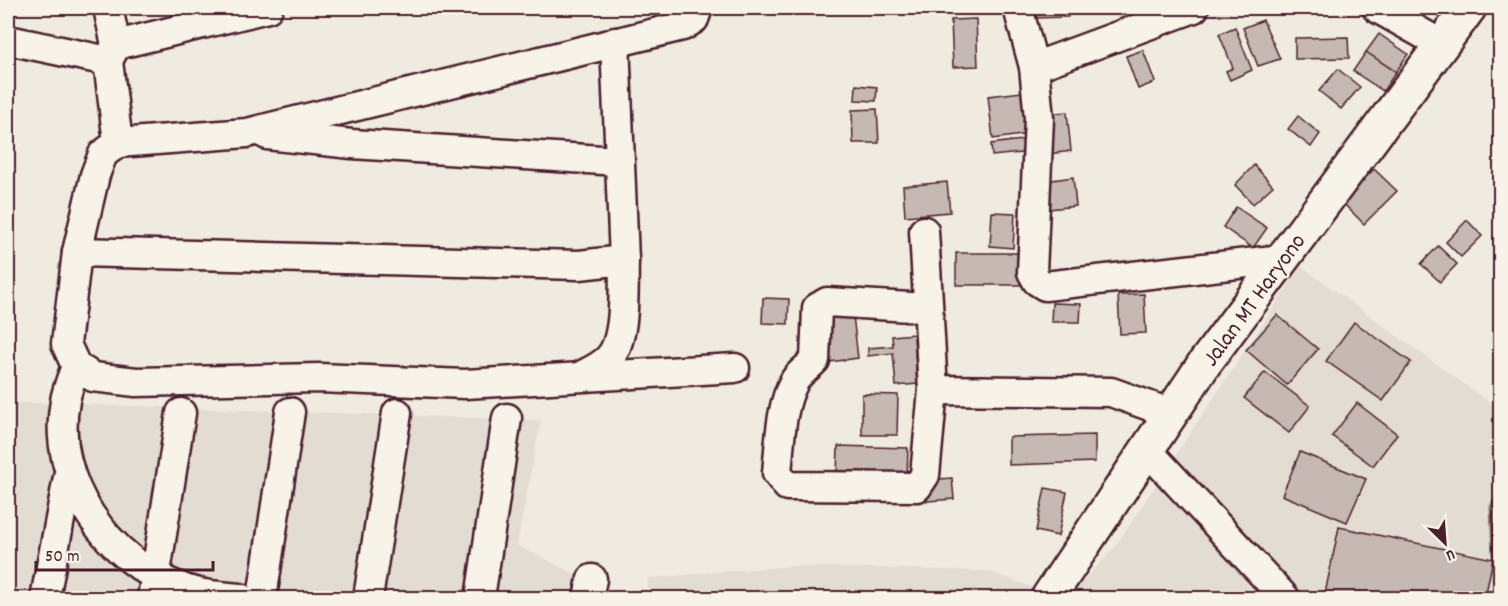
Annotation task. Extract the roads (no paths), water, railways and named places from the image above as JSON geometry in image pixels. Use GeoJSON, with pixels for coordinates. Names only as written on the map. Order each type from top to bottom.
{"type":"FeatureCollection","features":[{"type":"Feature","properties":{"kind":"main road","name":"Jalan MT Haryono"},"geometry":{"type":"LineString","coordinates":[[1048,598],[1236,320],[1469,8]]}},
{"type":"Feature","properties":{"kind":"street"},"geometry":{"type":"LineString","coordinates":[[108,8],[118,143]]}},
{"type":"Feature","properties":{"kind":"street"},"geometry":{"type":"LineString","coordinates":[[8,40],[112,53],[268,8]]}},
{"type":"Feature","properties":{"kind":"street"},"geometry":{"type":"LineString","coordinates":[[698,8],[694,20],[683,26],[247,133],[118,143],[103,154],[95,175],[77,252],[66,344],[75,366],[93,376],[136,382],[319,378],[465,384],[735,368]]}},
{"type":"Feature","properties":{"kind":"street"},"geometry":{"type":"LineString","coordinates":[[1018,8],[1034,67],[1039,118],[1032,272],[1037,281],[1045,286],[1282,259]]}},
{"type":"Feature","properties":{"kind":"street"},"geometry":{"type":"LineString","coordinates":[[1034,67],[1194,8]]}},
{"type":"Feature","properties":{"kind":"street"},"geometry":{"type":"LineString","coordinates":[[1377,8],[1441,44]]}},
{"type":"Feature","properties":{"kind":"street"},"geometry":{"type":"LineString","coordinates":[[580,377],[607,360],[614,351],[620,333],[624,260],[618,161],[615,42]]}},
{"type":"Feature","properties":{"kind":"street"},"geometry":{"type":"LineString","coordinates":[[247,133],[352,144],[618,161]]}},
{"type":"Feature","properties":{"kind":"street"},"geometry":{"type":"LineString","coordinates":[[924,231],[933,390],[925,474],[917,487],[787,486],[777,473],[783,422],[793,385],[800,374],[815,360],[817,308],[827,302],[927,308]]}},
{"type":"Feature","properties":{"kind":"street"},"geometry":{"type":"LineString","coordinates":[[77,252],[579,265],[624,260]]}},
{"type":"Feature","properties":{"kind":"street"},"geometry":{"type":"LineString","coordinates":[[75,366],[64,401],[64,438],[69,472],[90,515],[119,551],[153,587],[181,588],[206,595],[240,598]]}},
{"type":"Feature","properties":{"kind":"street"},"geometry":{"type":"LineString","coordinates":[[933,390],[1111,392],[1172,414]]}},
{"type":"Feature","properties":{"kind":"street"},"geometry":{"type":"LineString","coordinates":[[262,598],[290,412]]}},
{"type":"Feature","properties":{"kind":"street"},"geometry":{"type":"LineString","coordinates":[[153,587],[181,413]]}},
{"type":"Feature","properties":{"kind":"street"},"geometry":{"type":"LineString","coordinates":[[368,598],[397,413]]}},
{"type":"Feature","properties":{"kind":"street"},"geometry":{"type":"LineString","coordinates":[[480,598],[507,418]]}},
{"type":"Feature","properties":{"kind":"street"},"geometry":{"type":"LineString","coordinates":[[1147,450],[1285,598]]}},
{"type":"Feature","properties":{"kind":"street"},"geometry":{"type":"LineString","coordinates":[[45,598],[69,472]]}},
{"type":"Feature","properties":{"kind":"waterway"},"geometry":{"type":"LineString","coordinates":[[1497,598],[1493,507],[1500,493]]}}]}
